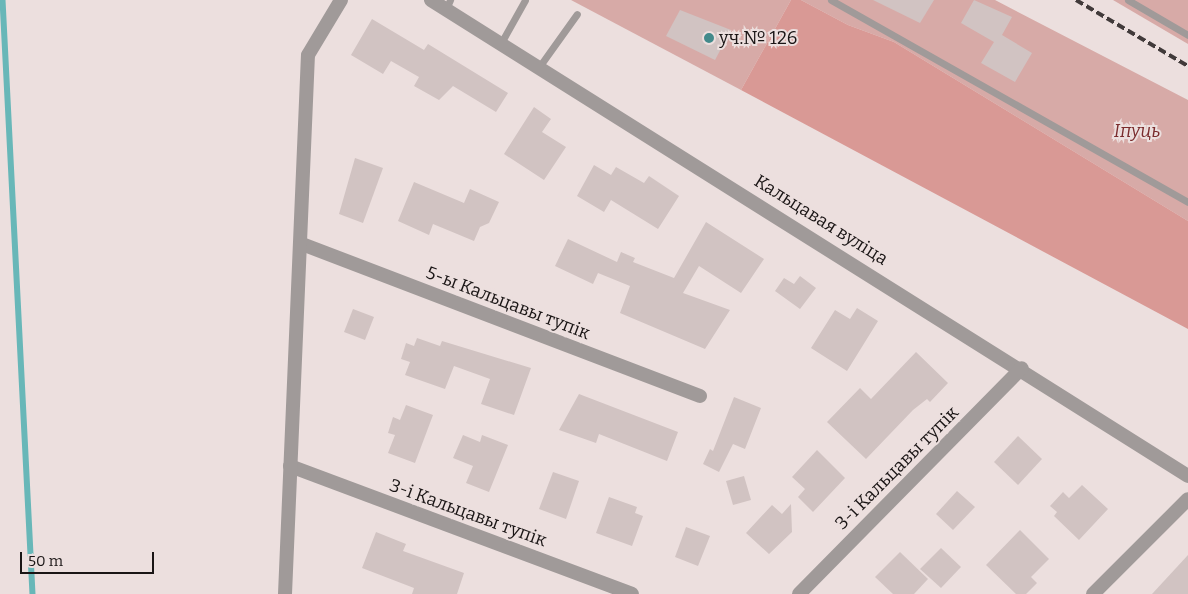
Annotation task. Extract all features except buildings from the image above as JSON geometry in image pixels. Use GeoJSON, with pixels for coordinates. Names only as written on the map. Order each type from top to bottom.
{"type":"FeatureCollection","features":[{"type":"Feature","properties":{"kind":"street"},"geometry":{"type":"LineString","coordinates":[[284,594],[302,244],[308,55],[341,0]]}},
{"type":"Feature","properties":{"kind":"street","name":"Кальцавая вуліца"},"geometry":{"type":"LineString","coordinates":[[431,0],[448,5],[501,43],[1022,368],[1188,476]]}},
{"type":"Feature","properties":{"kind":"street","name":"5-ы Кальцавы тупік"},"geometry":{"type":"LineString","coordinates":[[302,244],[700,396]]}},
{"type":"Feature","properties":{"kind":"street","name":"3-і Кальцавы тупік"},"geometry":{"type":"LineString","coordinates":[[799,594],[1022,368]]}},
{"type":"Feature","properties":{"kind":"street","name":"3-і Кальцавы тупік"},"geometry":{"type":"LineString","coordinates":[[290,466],[632,594]]}},
{"type":"Feature","properties":{"kind":"street"},"geometry":{"type":"LineString","coordinates":[[1093,594],[1188,499]]}},
{"type":"Feature","properties":{"kind":"lane"},"geometry":{"type":"LineString","coordinates":[[501,43],[525,0]]}},
{"type":"Feature","properties":{"kind":"lane"},"geometry":{"type":"LineString","coordinates":[[831,0],[1188,202]]}},
{"type":"Feature","properties":{"kind":"lane"},"geometry":{"type":"LineString","coordinates":[[1128,0],[1188,35]]}},
{"type":"Feature","properties":{"kind":"lane"},"geometry":{"type":"LineString","coordinates":[[539,67],[577,14]]}},
{"type":"Feature","properties":{"kind":"green space"},"geometry":{"type":"Polygon","coordinates":[[[571,0],[791,0],[741,90],[571,0]]]}},
{"type":"Feature","properties":{"kind":"green space","name":"Іпуць"},"geometry":{"type":"Polygon","coordinates":[[[801,0],[995,0],[1188,100],[1188,221],[894,42],[848,25],[801,0]]]}},
{"type":"Feature","properties":{"kind":"green space"},"geometry":{"type":"Polygon","coordinates":[[[1113,0],[1188,0],[1188,44],[1113,0]]]}},
{"type":"Feature","properties":{"kind":"shaded area"},"geometry":{"type":"Polygon","coordinates":[[[791,0],[801,0],[848,25],[894,42],[1188,221],[1188,329],[741,90],[791,0]]]}},
{"type":"Feature","properties":{"kind":"waterway"},"geometry":{"type":"LineString","coordinates":[[3,0],[33,594]]}},
{"type":"Feature","properties":{"kind":"railway"},"geometry":{"type":"LineString","coordinates":[[1076,0],[1188,66]]}},
{"type":"Feature","properties":{"kind":"place","name":"уч.№ 126"},"geometry":{"type":"Point","coordinates":[709,38]}}]}
